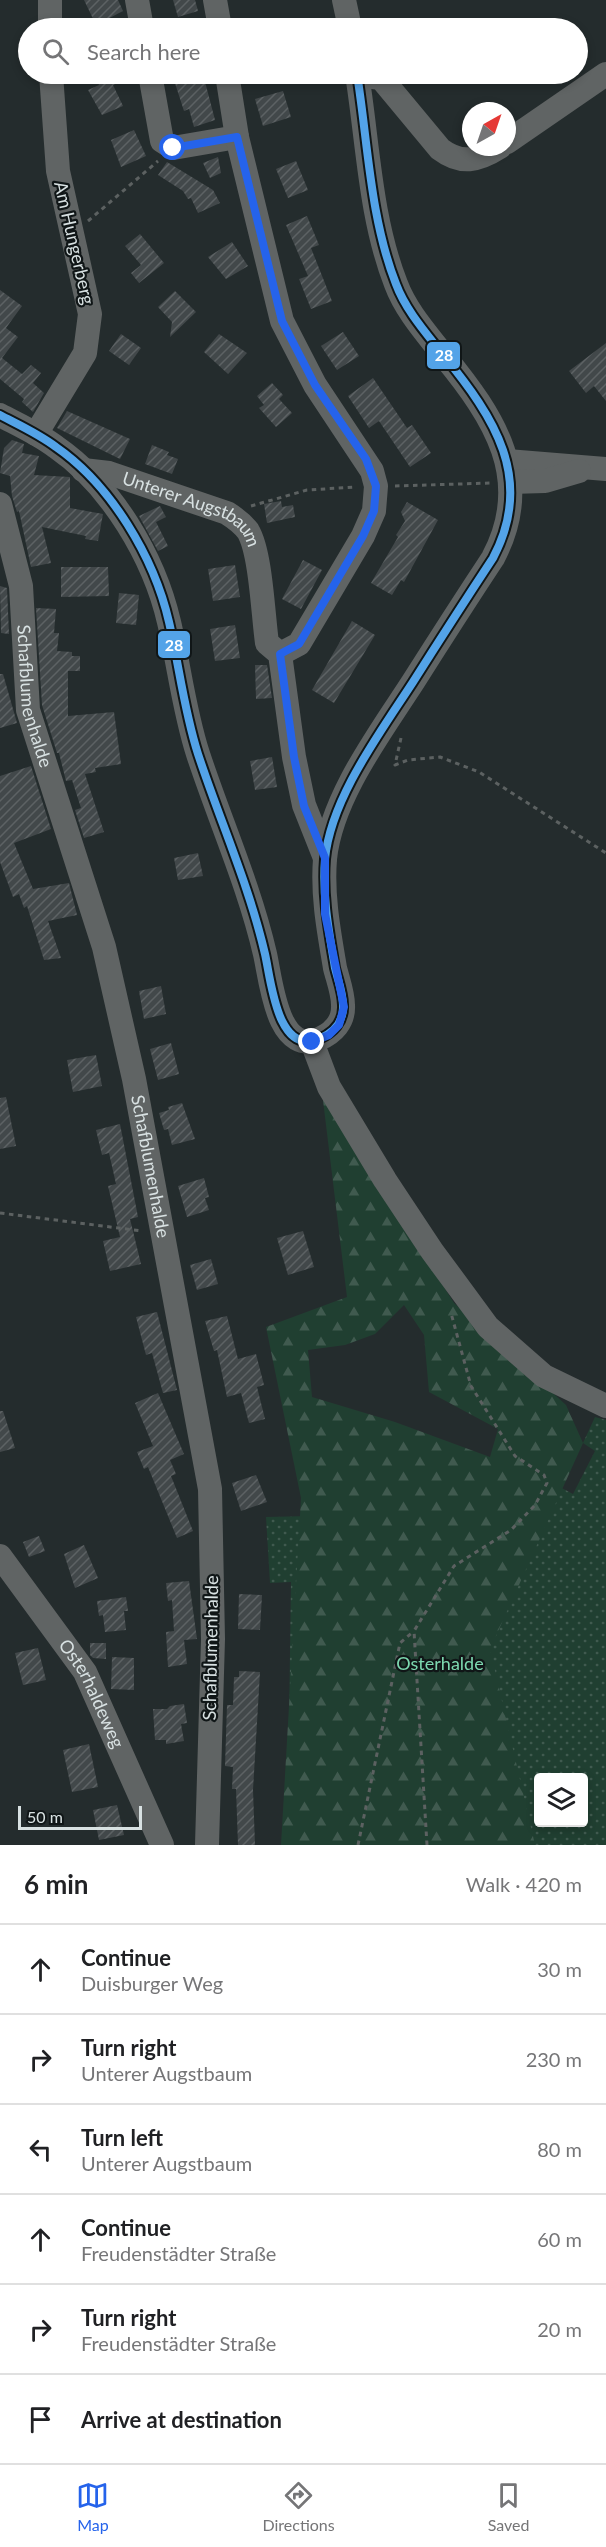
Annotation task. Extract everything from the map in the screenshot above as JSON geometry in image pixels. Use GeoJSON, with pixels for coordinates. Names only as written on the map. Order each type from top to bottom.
{"type":"FeatureCollection","features":[{"type":"Feature","properties":{"kind":"street"},"geometry":{"type":"LineString","coordinates":[[50,0],[50,18]]}},
{"type":"Feature","properties":{"kind":"street"},"geometry":{"type":"LineString","coordinates":[[137,0],[140,18]]}},
{"type":"Feature","properties":{"kind":"street"},"geometry":{"type":"LineString","coordinates":[[215,0],[218,18]]}},
{"type":"Feature","properties":{"kind":"street"},"geometry":{"type":"LineString","coordinates":[[344,0],[348,18]]}},
{"type":"Feature","properties":{"kind":"street"},"geometry":{"type":"LineString","coordinates":[[516,136],[606,74]]}},
{"type":"Feature","properties":{"kind":"street","name":"Am Hungerberg"},"geometry":{"type":"LineString","coordinates":[[36,434],[85,353],[90,314],[58,171],[52,84]]}},
{"type":"Feature","properties":{"kind":"street"},"geometry":{"type":"LineString","coordinates":[[152,84],[162,141],[173,148],[237,137]]}},
{"type":"Feature","properties":{"kind":"street"},"geometry":{"type":"LineString","coordinates":[[229,84],[237,137],[282,321],[315,385],[366,459],[376,486],[374,511],[363,536],[299,644],[280,654]]}},
{"type":"Feature","properties":{"kind":"street"},"geometry":{"type":"LineString","coordinates":[[0,415],[56,447],[83,470],[118,513],[158,588],[168,621],[197,750],[256,914],[278,1015],[286,1031],[296,1039],[312,1042],[329,1035],[339,1025],[344,1007],[325,914],[325,858],[336,814],[359,768],[398,704],[500,545],[510,504],[509,472],[497,431],[474,392],[420,326],[397,287],[384,248],[359,84]]}},
{"type":"Feature","properties":{"kind":"street"},"geometry":{"type":"LineString","coordinates":[[386,84],[440,149],[451,158],[463,161],[476,160],[483,156]]}},
{"type":"Feature","properties":{"kind":"street"},"geometry":{"type":"LineString","coordinates":[[509,472],[545,481],[595,469]]}},
{"type":"Feature","properties":{"kind":"street","name":"Unterer Augstbaum"},"geometry":{"type":"LineString","coordinates":[[83,470],[110,473],[226,513],[244,526],[253,542],[267,643],[280,654],[294,757],[304,806],[325,858]]}},
{"type":"Feature","properties":{"kind":"street","name":"Schafblumenhalde"},"geometry":{"type":"LineString","coordinates":[[0,504],[21,586],[28,710],[104,947],[134,1079],[210,1488],[213,1640],[207,1845]]}},
{"type":"Feature","properties":{"kind":"street"},"geometry":{"type":"LineString","coordinates":[[312,1042],[329,1087],[385,1180],[432,1251],[488,1327],[544,1376],[606,1406]]}},
{"type":"Feature","properties":{"kind":"street","name":"Osterhaldeweg"},"geometry":{"type":"LineString","coordinates":[[0,1556],[85,1672],[162,1845]]}},
{"type":"Feature","properties":{"kind":"path"},"geometry":{"type":"LineString","coordinates":[[73,235],[173,148]]}},
{"type":"Feature","properties":{"kind":"path"},"geometry":{"type":"LineString","coordinates":[[226,513],[307,490],[376,486],[509,472]]}},
{"type":"Feature","properties":{"kind":"path"},"geometry":{"type":"LineString","coordinates":[[398,704],[404,722],[395,765],[408,760],[440,757],[479,772],[606,853]]}},
{"type":"Feature","properties":{"kind":"path"},"geometry":{"type":"LineString","coordinates":[[0,1213],[162,1234]]}},
{"type":"Feature","properties":{"kind":"path"},"geometry":{"type":"LineString","coordinates":[[358,1845],[400,1643],[414,1631],[454,1566],[511,1530],[535,1505],[546,1483],[544,1475],[515,1456],[471,1386],[447,1306]]}},
{"type":"Feature","properties":{"kind":"path"},"geometry":{"type":"LineString","coordinates":[[414,1631],[427,1845]]}},
{"type":"Feature","properties":{"kind":"green space"},"geometry":{"type":"Polygon","coordinates":[[[322,1092],[454,1303],[566,1405],[583,1443],[490,1649],[535,1845],[281,1845],[301,1498],[266,1327],[347,1297],[322,1092]],[[404,1305],[375,1334],[345,1345],[308,1350],[312,1397],[395,1422],[490,1457],[498,1429],[429,1392],[424,1335],[404,1305]]]}},
{"type":"Feature","properties":{"kind":"green space","name":"Osterhalde"},"geometry":{"type":"Polygon","coordinates":[[[595,1417],[606,1420],[606,1845],[347,1845],[288,1793],[291,1582],[270,1583],[266,1517],[488,1512],[556,1485],[573,1494],[595,1451],[583,1443],[595,1417]]]}},
{"type":"Feature","properties":{"kind":"building"},"geometry":{"type":"Polygon","coordinates":[[[84,0],[118,0],[123,11],[110,18],[93,18],[84,0]]]}},
{"type":"Feature","properties":{"kind":"building"},"geometry":{"type":"Polygon","coordinates":[[[173,0],[195,0],[198,11],[178,17],[173,0]]]}},
{"type":"Feature","properties":{"kind":"building"},"geometry":{"type":"Polygon","coordinates":[[[115,84],[113,85],[123,106],[102,115],[88,90],[99,85],[115,84]]]}},
{"type":"Feature","properties":{"kind":"building"},"geometry":{"type":"Polygon","coordinates":[[[175,84],[206,84],[215,120],[194,127],[189,109],[184,111],[175,84]]]}},
{"type":"Feature","properties":{"kind":"building"},"geometry":{"type":"Polygon","coordinates":[[[283,91],[291,117],[263,126],[255,99],[283,91]]]}},
{"type":"Feature","properties":{"kind":"building"},"geometry":{"type":"Polygon","coordinates":[[[134,130],[146,156],[121,167],[111,140],[134,130]]]}},
{"type":"Feature","properties":{"kind":"building"},"geometry":{"type":"Polygon","coordinates":[[[218,157],[221,173],[210,178],[203,163],[218,157]]]}},
{"type":"Feature","properties":{"kind":"building"},"geometry":{"type":"Polygon","coordinates":[[[296,161],[308,190],[288,198],[276,169],[296,161]]]}},
{"type":"Feature","properties":{"kind":"building"},"geometry":{"type":"Polygon","coordinates":[[[167,162],[213,190],[220,203],[198,213],[191,198],[188,199],[183,191],[158,175],[167,162]]]}},
{"type":"Feature","properties":{"kind":"building"},"geometry":{"type":"Polygon","coordinates":[[[307,216],[319,245],[311,248],[332,301],[311,309],[299,279],[308,276],[286,225],[307,216]]]}},
{"type":"Feature","properties":{"kind":"building"},"geometry":{"type":"Polygon","coordinates":[[[140,234],[164,263],[139,283],[131,273],[141,265],[125,246],[140,234]]]}},
{"type":"Feature","properties":{"kind":"building"},"geometry":{"type":"Polygon","coordinates":[[[232,242],[248,266],[226,279],[208,257],[232,242]]]}},
{"type":"Feature","properties":{"kind":"building"},"geometry":{"type":"Polygon","coordinates":[[[0,290],[22,306],[6,328],[18,337],[2,358],[22,374],[31,365],[41,373],[33,383],[44,393],[33,412],[22,402],[24,399],[0,379],[0,290]]]}},
{"type":"Feature","properties":{"kind":"building"},"geometry":{"type":"Polygon","coordinates":[[[175,291],[196,312],[170,337],[172,322],[158,307],[175,291]]]}},
{"type":"Feature","properties":{"kind":"building"},"geometry":{"type":"Polygon","coordinates":[[[343,332],[359,356],[337,370],[321,346],[343,332]]]}},
{"type":"Feature","properties":{"kind":"building"},"geometry":{"type":"Polygon","coordinates":[[[121,334],[141,348],[129,365],[109,351],[121,334]]]}},
{"type":"Feature","properties":{"kind":"building"},"geometry":{"type":"Polygon","coordinates":[[[219,334],[247,353],[228,374],[204,352],[219,334]]]}},
{"type":"Feature","properties":{"kind":"building"},"geometry":{"type":"Polygon","coordinates":[[[606,343],[606,401],[594,386],[586,393],[569,371],[606,343]]]}},
{"type":"Feature","properties":{"kind":"building"},"geometry":{"type":"Polygon","coordinates":[[[373,378],[407,428],[412,425],[431,453],[410,467],[379,421],[369,428],[348,396],[373,378]]]}},
{"type":"Feature","properties":{"kind":"building"},"geometry":{"type":"Polygon","coordinates":[[[272,383],[283,395],[279,399],[292,413],[276,427],[259,408],[264,405],[257,396],[272,383]]]}},
{"type":"Feature","properties":{"kind":"building"},"geometry":{"type":"Polygon","coordinates":[[[67,411],[130,439],[120,459],[57,428],[67,411]]]}},
{"type":"Feature","properties":{"kind":"building"},"geometry":{"type":"Polygon","coordinates":[[[12,440],[24,444],[22,453],[39,456],[34,475],[70,477],[70,508],[103,514],[98,541],[85,539],[86,536],[42,527],[51,563],[31,567],[19,511],[17,512],[12,496],[10,476],[0,473],[4,448],[12,440]]]}},
{"type":"Feature","properties":{"kind":"building"},"geometry":{"type":"Polygon","coordinates":[[[152,445],[169,452],[167,455],[178,459],[172,474],[145,464],[152,445]]]}},
{"type":"Feature","properties":{"kind":"building"},"geometry":{"type":"Polygon","coordinates":[[[281,501],[282,507],[293,505],[295,517],[267,523],[264,504],[281,501]]]}},
{"type":"Feature","properties":{"kind":"building"},"geometry":{"type":"Polygon","coordinates":[[[407,502],[438,520],[404,582],[401,580],[392,595],[371,583],[398,537],[396,535],[405,521],[401,512],[407,502]]]}},
{"type":"Feature","properties":{"kind":"building"},"geometry":{"type":"Polygon","coordinates":[[[160,506],[166,517],[156,522],[168,546],[158,551],[139,516],[160,506]]]}},
{"type":"Feature","properties":{"kind":"building"},"geometry":{"type":"Polygon","coordinates":[[[303,560],[322,570],[301,609],[282,599],[303,560]]]}},
{"type":"Feature","properties":{"kind":"building"},"geometry":{"type":"Polygon","coordinates":[[[235,565],[240,597],[213,601],[208,569],[235,565]]]}},
{"type":"Feature","properties":{"kind":"building"},"geometry":{"type":"Polygon","coordinates":[[[61,567],[108,567],[109,596],[61,597],[61,567]]]}},
{"type":"Feature","properties":{"kind":"building"},"geometry":{"type":"Polygon","coordinates":[[[0,586],[7,588],[9,634],[1,633],[0,586]]]}},
{"type":"Feature","properties":{"kind":"building"},"geometry":{"type":"Polygon","coordinates":[[[119,593],[139,595],[136,625],[116,623],[119,593]]]}},
{"type":"Feature","properties":{"kind":"building"},"geometry":{"type":"Polygon","coordinates":[[[36,608],[56,609],[54,633],[59,633],[57,651],[72,652],[72,656],[80,656],[80,671],[68,671],[68,716],[114,712],[121,764],[95,768],[96,772],[85,774],[104,832],[84,838],[75,810],[81,808],[72,780],[66,781],[42,705],[36,608]]]}},
{"type":"Feature","properties":{"kind":"building"},"geometry":{"type":"Polygon","coordinates":[[[352,621],[375,635],[334,703],[312,690],[352,621]]]}},
{"type":"Feature","properties":{"kind":"building"},"geometry":{"type":"Polygon","coordinates":[[[235,625],[240,658],[215,661],[210,629],[235,625]]]}},
{"type":"Feature","properties":{"kind":"building"},"geometry":{"type":"Polygon","coordinates":[[[255,665],[267,665],[272,698],[256,699],[255,665]]]}},
{"type":"Feature","properties":{"kind":"building"},"geometry":{"type":"Polygon","coordinates":[[[0,674],[3,674],[17,723],[0,728],[0,674]]]}},
{"type":"Feature","properties":{"kind":"building"},"geometry":{"type":"Polygon","coordinates":[[[272,757],[277,787],[255,790],[250,761],[272,757]]]}},
{"type":"Feature","properties":{"kind":"building"},"geometry":{"type":"Polygon","coordinates":[[[31,766],[51,829],[14,843],[33,889],[69,883],[77,915],[48,921],[61,958],[44,960],[27,906],[24,908],[19,894],[13,897],[0,862],[0,776],[31,766]]]}},
{"type":"Feature","properties":{"kind":"building"},"geometry":{"type":"Polygon","coordinates":[[[198,853],[203,876],[178,880],[174,858],[198,853]]]}},
{"type":"Feature","properties":{"kind":"building"},"geometry":{"type":"Polygon","coordinates":[[[161,986],[166,1014],[144,1019],[139,991],[161,986]]]}},
{"type":"Feature","properties":{"kind":"building"},"geometry":{"type":"Polygon","coordinates":[[[171,1043],[179,1074],[158,1080],[150,1049],[171,1043]]]}},
{"type":"Feature","properties":{"kind":"building"},"geometry":{"type":"Polygon","coordinates":[[[96,1055],[102,1086],[73,1092],[67,1060],[96,1055]]]}},
{"type":"Feature","properties":{"kind":"building"},"geometry":{"type":"Polygon","coordinates":[[[6,1097],[16,1146],[0,1149],[0,1098],[6,1097]]]}},
{"type":"Feature","properties":{"kind":"building"},"geometry":{"type":"Polygon","coordinates":[[[182,1103],[195,1139],[172,1145],[168,1129],[164,1130],[159,1113],[169,1110],[168,1107],[182,1103]]]}},
{"type":"Feature","properties":{"kind":"building"},"geometry":{"type":"Polygon","coordinates":[[[120,1124],[138,1217],[130,1219],[141,1264],[110,1271],[103,1241],[120,1237],[108,1186],[116,1184],[109,1153],[102,1155],[96,1130],[120,1124]]]}},
{"type":"Feature","properties":{"kind":"building"},"geometry":{"type":"Polygon","coordinates":[[[204,1178],[209,1197],[205,1198],[209,1210],[187,1217],[178,1186],[204,1178]]]}},
{"type":"Feature","properties":{"kind":"building"},"geometry":{"type":"Polygon","coordinates":[[[303,1231],[314,1267],[288,1275],[277,1238],[303,1231]]]}},
{"type":"Feature","properties":{"kind":"building"},"geometry":{"type":"Polygon","coordinates":[[[211,1259],[218,1284],[197,1290],[190,1265],[211,1259]]]}},
{"type":"Feature","properties":{"kind":"building"},"geometry":{"type":"Polygon","coordinates":[[[157,1312],[177,1390],[163,1393],[152,1353],[146,1355],[136,1317],[157,1312]]]}},
{"type":"Feature","properties":{"kind":"building"},"geometry":{"type":"Polygon","coordinates":[[[227,1316],[238,1359],[256,1354],[264,1385],[257,1387],[265,1419],[249,1423],[241,1393],[227,1397],[217,1350],[214,1351],[205,1321],[227,1316]]]}},
{"type":"Feature","properties":{"kind":"building"},"geometry":{"type":"Polygon","coordinates":[[[158,1393],[184,1454],[170,1460],[176,1474],[171,1476],[193,1531],[177,1538],[148,1467],[144,1469],[137,1452],[153,1446],[135,1403],[158,1393]]]}},
{"type":"Feature","properties":{"kind":"building"},"geometry":{"type":"Polygon","coordinates":[[[0,1411],[3,1411],[15,1448],[0,1452],[0,1411]]]}},
{"type":"Feature","properties":{"kind":"building"},"geometry":{"type":"Polygon","coordinates":[[[256,1475],[267,1502],[241,1511],[232,1483],[256,1475]]]}},
{"type":"Feature","properties":{"kind":"building"},"geometry":{"type":"Polygon","coordinates":[[[39,1536],[45,1551],[29,1557],[23,1542],[39,1536]]]}},
{"type":"Feature","properties":{"kind":"building"},"geometry":{"type":"Polygon","coordinates":[[[84,1545],[98,1578],[75,1588],[64,1554],[84,1545]]]}},
{"type":"Feature","properties":{"kind":"building"},"geometry":{"type":"Polygon","coordinates":[[[189,1581],[197,1639],[184,1640],[187,1664],[168,1667],[166,1632],[174,1631],[172,1600],[168,1601],[166,1583],[189,1581]]]}},
{"type":"Feature","properties":{"kind":"building"},"geometry":{"type":"Polygon","coordinates":[[[239,1594],[262,1595],[260,1630],[238,1629],[239,1594]]]}},
{"type":"Feature","properties":{"kind":"building"},"geometry":{"type":"Polygon","coordinates":[[[126,1597],[128,1611],[124,1611],[126,1630],[105,1632],[103,1615],[99,1616],[97,1601],[126,1597]]]}},
{"type":"Feature","properties":{"kind":"building"},"geometry":{"type":"Polygon","coordinates":[[[90,1643],[106,1643],[106,1659],[93,1658],[90,1655],[90,1643]]]}},
{"type":"Feature","properties":{"kind":"building"},"geometry":{"type":"Polygon","coordinates":[[[38,1648],[46,1680],[23,1685],[15,1653],[38,1648]]]}},
{"type":"Feature","properties":{"kind":"building"},"geometry":{"type":"Polygon","coordinates":[[[112,1657],[134,1658],[134,1690],[111,1689],[112,1657]]]}},
{"type":"Feature","properties":{"kind":"building"},"geometry":{"type":"Polygon","coordinates":[[[239,1671],[260,1672],[253,1790],[255,1845],[238,1845],[236,1789],[232,1789],[233,1767],[225,1766],[227,1705],[233,1705],[234,1677],[239,1677],[239,1671]]]}},
{"type":"Feature","properties":{"kind":"building"},"geometry":{"type":"Polygon","coordinates":[[[184,1704],[187,1723],[181,1724],[184,1741],[166,1744],[166,1740],[155,1740],[153,1709],[167,1709],[170,1706],[184,1704]]]}},
{"type":"Feature","properties":{"kind":"building"},"geometry":{"type":"Polygon","coordinates":[[[89,1744],[98,1787],[72,1792],[63,1750],[89,1744]]]}},
{"type":"Feature","properties":{"kind":"building"},"geometry":{"type":"Polygon","coordinates":[[[117,1805],[124,1835],[99,1840],[93,1810],[117,1805]]]}},
{"type":"Feature","properties":{"kind":"transit line","name":"28"},"geometry":{"type":"LineString","coordinates":[[0,415],[43,438],[76,463],[112,502],[141,548],[162,597],[193,738],[251,903],[278,1013],[294,1037],[305,1041],[324,1037],[340,1022],[343,1011],[325,900],[325,859],[329,836],[347,790],[372,744],[493,558],[505,529],[510,502],[509,475],[503,450],[493,426],[479,402],[411,313],[396,284],[387,259],[375,207],[358,84]]}},
{"type":"Feature","properties":{"kind":"route"},"geometry":{"type":"LineString","coordinates":[[173,148],[199,146],[237,137],[267,268],[282,321],[315,385],[366,459],[376,486],[374,511],[363,536],[299,644],[280,654],[294,757],[304,806],[325,858],[325,914],[344,1007],[339,1025],[329,1035],[312,1042]]}}]}
